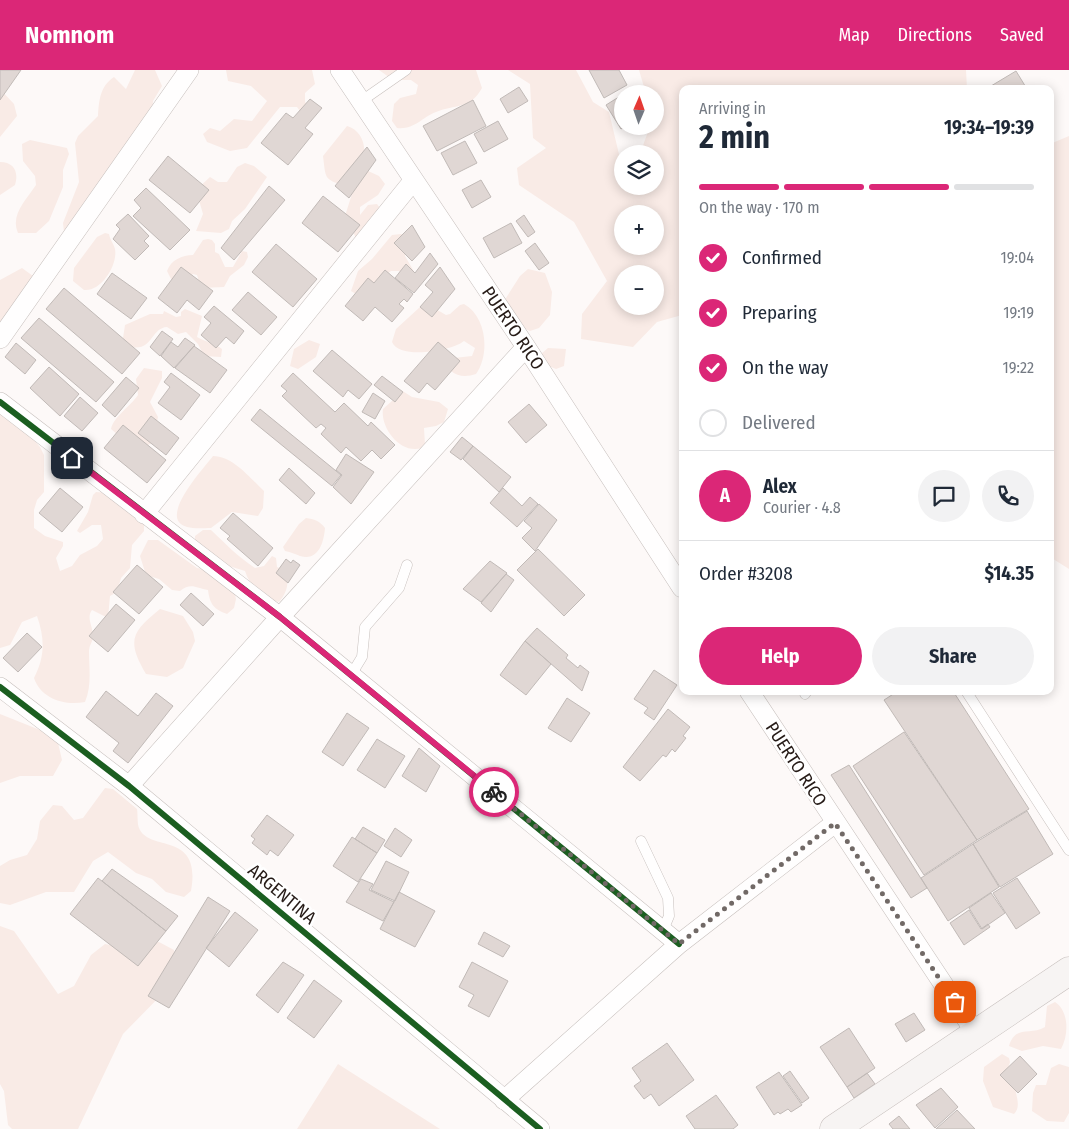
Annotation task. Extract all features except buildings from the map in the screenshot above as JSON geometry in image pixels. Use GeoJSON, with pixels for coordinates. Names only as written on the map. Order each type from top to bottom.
{"type":"FeatureCollection","features":[{"type":"Feature","properties":{"kind":"street"},"geometry":{"type":"LineString","coordinates":[[0,339],[189,70]]}},
{"type":"Feature","properties":{"kind":"street","name":"PUERTO RICO"},"geometry":{"type":"LineString","coordinates":[[340,70],[526,347],[679,583]]}},
{"type":"Feature","properties":{"kind":"street"},"geometry":{"type":"LineString","coordinates":[[144,514],[413,181]]}},
{"type":"Feature","properties":{"kind":"street"},"geometry":{"type":"LineString","coordinates":[[129,786],[526,347]]}},
{"type":"Feature","properties":{"kind":"street"},"geometry":{"type":"LineString","coordinates":[[0,402],[280,617],[679,944]]}},
{"type":"Feature","properties":{"kind":"street","name":"ARGENTINA"},"geometry":{"type":"LineString","coordinates":[[0,687],[129,786],[540,1129]]}},
{"type":"Feature","properties":{"kind":"street","name":"PUERTO RICO"},"geometry":{"type":"LineString","coordinates":[[752,695],[977,1035]]}},
{"type":"Feature","properties":{"kind":"street"},"geometry":{"type":"LineString","coordinates":[[504,1100],[679,944],[835,823]]}},
{"type":"Feature","properties":{"kind":"street"},"geometry":{"type":"LineString","coordinates":[[834,1129],[977,1035],[1069,971]]}},
{"type":"Feature","properties":{"kind":"lane"},"geometry":{"type":"LineString","coordinates":[[360,102],[406,70]]}},
{"type":"Feature","properties":{"kind":"lane"},"geometry":{"type":"LineString","coordinates":[[351,675],[362,657],[365,627],[399,588],[407,565]]}},
{"type":"Feature","properties":{"kind":"lane"},"geometry":{"type":"LineString","coordinates":[[969,695],[1069,850]]}},
{"type":"Feature","properties":{"kind":"lane"},"geometry":{"type":"LineString","coordinates":[[641,841],[668,898],[669,916],[663,930]]}},
{"type":"Feature","properties":{"kind":"shaded area"},"geometry":{"type":"Polygon","coordinates":[[[135,70],[155,70],[162,86],[153,101],[151,138],[64,232],[63,223],[79,182],[75,143],[78,136],[98,116],[103,89],[109,81],[114,77],[126,89],[135,70]]]}},
{"type":"Feature","properties":{"kind":"shaded area"},"geometry":{"type":"Polygon","coordinates":[[[226,70],[312,70],[315,84],[305,93],[305,102],[310,109],[302,114],[297,107],[280,107],[247,148],[230,151],[207,142],[203,134],[210,128],[220,131],[234,119],[252,121],[267,101],[251,86],[228,81],[226,70]]]}},
{"type":"Feature","properties":{"kind":"shaded area"},"geometry":{"type":"Polygon","coordinates":[[[379,70],[476,70],[482,88],[467,103],[431,114],[408,127],[397,128],[392,121],[394,104],[400,98],[416,94],[418,85],[411,80],[393,80],[379,70]]]}},
{"type":"Feature","properties":{"kind":"shaded area"},"geometry":{"type":"Polygon","coordinates":[[[508,70],[576,70],[593,102],[609,112],[617,145],[614,145],[614,195],[664,195],[664,145],[643,145],[647,135],[664,135],[664,85],[643,85],[639,70],[966,70],[967,85],[679,85],[679,316],[657,322],[633,347],[581,339],[582,314],[607,281],[574,222],[519,185],[517,168],[546,148],[533,138],[530,84],[508,70]]]}},
{"type":"Feature","properties":{"kind":"shaded area"},"geometry":{"type":"Polygon","coordinates":[[[0,89],[14,104],[17,116],[0,137],[0,89]]]}},
{"type":"Feature","properties":{"kind":"shaded area"},"geometry":{"type":"Polygon","coordinates":[[[347,126],[357,131],[360,135],[364,146],[364,157],[361,165],[345,186],[327,177],[323,156],[347,126]]]}},
{"type":"Feature","properties":{"kind":"shaded area"},"geometry":{"type":"Polygon","coordinates":[[[1069,136],[1069,569],[1054,560],[1054,142],[1069,136]]]}},
{"type":"Feature","properties":{"kind":"shaded area"},"geometry":{"type":"Polygon","coordinates":[[[30,140],[67,148],[69,154],[63,170],[63,187],[49,221],[36,233],[18,233],[16,220],[20,208],[36,185],[35,176],[23,161],[22,144],[30,140]]]}},
{"type":"Feature","properties":{"kind":"shaded area"},"geometry":{"type":"Polygon","coordinates":[[[0,162],[5,162],[12,166],[16,172],[16,180],[15,185],[0,195],[0,162]]]}},
{"type":"Feature","properties":{"kind":"shaded area"},"geometry":{"type":"Polygon","coordinates":[[[245,163],[254,166],[267,177],[245,209],[232,221],[229,229],[221,233],[196,231],[203,214],[196,190],[210,177],[218,182],[227,182],[237,167],[245,163]]]}},
{"type":"Feature","properties":{"kind":"shaded area"},"geometry":{"type":"Polygon","coordinates":[[[366,170],[379,176],[385,184],[378,195],[360,207],[360,215],[368,205],[377,204],[380,208],[356,238],[345,216],[357,178],[366,170]]]}},
{"type":"Feature","properties":{"kind":"shaded area"},"geometry":{"type":"Polygon","coordinates":[[[105,233],[109,234],[114,247],[114,262],[111,270],[102,282],[96,287],[84,290],[73,281],[74,268],[97,237],[105,233]]]}},
{"type":"Feature","properties":{"kind":"shaded area"},"geometry":{"type":"Polygon","coordinates":[[[401,234],[405,236],[405,256],[416,275],[405,276],[399,271],[391,271],[359,296],[351,291],[358,271],[372,259],[392,235],[401,234]]]}},
{"type":"Feature","properties":{"kind":"shaded area"},"geometry":{"type":"Polygon","coordinates":[[[203,240],[212,240],[215,244],[215,252],[219,254],[225,267],[233,267],[242,251],[247,252],[248,257],[244,265],[230,276],[224,287],[201,288],[197,275],[193,274],[178,285],[171,279],[167,271],[169,267],[177,259],[193,255],[203,240]]]}},
{"type":"Feature","properties":{"kind":"shaded area"},"geometry":{"type":"Polygon","coordinates":[[[22,268],[33,276],[34,284],[0,343],[0,280],[22,268]]]}},
{"type":"Feature","properties":{"kind":"shaded area"},"geometry":{"type":"Polygon","coordinates":[[[528,269],[545,273],[552,292],[550,315],[539,328],[530,331],[523,328],[504,301],[520,276],[528,269]]]}},
{"type":"Feature","properties":{"kind":"shaded area"},"geometry":{"type":"Polygon","coordinates":[[[464,304],[478,318],[484,336],[483,356],[476,374],[463,376],[451,371],[454,358],[472,356],[475,348],[464,341],[449,348],[426,352],[405,351],[397,348],[392,342],[396,329],[420,307],[434,308],[446,315],[464,304]]]}},
{"type":"Feature","properties":{"kind":"shaded area"},"geometry":{"type":"Polygon","coordinates":[[[185,309],[202,316],[197,337],[222,349],[221,357],[204,356],[198,344],[186,332],[178,334],[167,327],[161,328],[142,347],[127,346],[123,338],[125,325],[150,314],[163,314],[164,311],[176,317],[181,316],[181,312],[185,309]]]}},
{"type":"Feature","properties":{"kind":"shaded area"},"geometry":{"type":"Polygon","coordinates":[[[309,340],[320,344],[316,357],[298,369],[290,366],[294,349],[309,340]]]}},
{"type":"Feature","properties":{"kind":"shaded area"},"geometry":{"type":"Polygon","coordinates":[[[548,348],[566,349],[564,366],[556,369],[541,363],[541,354],[548,348]]]}},
{"type":"Feature","properties":{"kind":"shaded area"},"geometry":{"type":"Polygon","coordinates":[[[144,368],[162,371],[162,378],[150,402],[158,417],[152,443],[144,447],[118,435],[111,429],[115,420],[138,395],[136,379],[144,368]]]}},
{"type":"Feature","properties":{"kind":"shaded area"},"geometry":{"type":"Polygon","coordinates":[[[401,390],[412,397],[439,402],[448,409],[444,422],[436,426],[424,428],[425,445],[422,448],[414,449],[399,443],[393,438],[385,424],[383,409],[401,390]]]}},
{"type":"Feature","properties":{"kind":"shaded area"},"geometry":{"type":"Polygon","coordinates":[[[0,411],[15,418],[40,447],[44,455],[44,492],[37,500],[34,510],[34,528],[45,536],[63,542],[63,546],[56,558],[60,571],[72,566],[80,555],[97,546],[103,539],[101,525],[92,525],[80,533],[77,531],[88,512],[93,495],[96,492],[110,493],[144,522],[144,531],[132,545],[130,568],[121,578],[117,592],[110,596],[108,618],[92,610],[90,613],[93,636],[89,649],[89,683],[85,702],[62,702],[48,696],[37,685],[34,678],[38,670],[43,648],[37,616],[22,622],[10,645],[0,648],[0,411]]]}},
{"type":"Feature","properties":{"kind":"shaded area"},"geometry":{"type":"Polygon","coordinates":[[[213,456],[220,457],[234,464],[264,491],[263,508],[258,516],[232,512],[211,528],[187,527],[179,522],[177,514],[179,504],[193,481],[213,456]]]}},
{"type":"Feature","properties":{"kind":"shaded area"},"geometry":{"type":"Polygon","coordinates":[[[306,518],[317,521],[325,528],[322,544],[319,549],[312,556],[306,557],[285,551],[283,547],[299,524],[306,518]]]}},
{"type":"Feature","properties":{"kind":"shaded area"},"geometry":{"type":"Polygon","coordinates":[[[203,530],[211,530],[237,555],[255,568],[264,566],[272,556],[276,558],[277,567],[285,573],[287,578],[287,588],[279,602],[267,598],[253,587],[245,571],[229,566],[195,540],[195,536],[203,530]]]}},
{"type":"Feature","properties":{"kind":"shaded area"},"geometry":{"type":"Polygon","coordinates":[[[148,540],[158,540],[197,568],[215,571],[234,590],[236,599],[234,608],[227,614],[213,606],[208,590],[191,586],[180,591],[172,590],[159,579],[146,575],[140,556],[148,540]]]}},
{"type":"Feature","properties":{"kind":"shaded area"},"geometry":{"type":"Polygon","coordinates":[[[160,609],[183,616],[193,632],[195,641],[183,668],[167,677],[146,674],[134,645],[135,637],[143,624],[160,609]]]}},
{"type":"Feature","properties":{"kind":"shaded area"},"geometry":{"type":"Polygon","coordinates":[[[0,714],[45,732],[58,743],[62,760],[53,776],[20,776],[0,783],[0,714]]]}},
{"type":"Feature","properties":{"kind":"shaded area"},"geometry":{"type":"Polygon","coordinates":[[[105,788],[113,789],[137,809],[138,826],[145,835],[153,840],[173,846],[182,851],[189,859],[192,872],[191,891],[184,897],[166,892],[152,879],[136,873],[108,852],[93,861],[74,892],[46,892],[10,905],[0,903],[0,866],[10,860],[27,855],[37,839],[40,821],[53,805],[62,806],[74,820],[83,818],[105,788]]]}},
{"type":"Feature","properties":{"kind":"shaded area"},"geometry":{"type":"Polygon","coordinates":[[[0,926],[14,931],[58,994],[74,986],[91,955],[105,944],[123,947],[159,942],[174,950],[178,968],[172,984],[123,1034],[78,1129],[12,1129],[8,1125],[4,1091],[0,1084],[0,926]]]}},
{"type":"Feature","properties":{"kind":"shaded area"},"geometry":{"type":"Polygon","coordinates":[[[1055,1002],[1063,1011],[1066,1024],[1064,1043],[1061,1049],[1043,1046],[1022,1051],[1009,1046],[1015,1035],[1045,1027],[1047,1006],[1055,1002]]]}},
{"type":"Feature","properties":{"kind":"shaded area"},"geometry":{"type":"Polygon","coordinates":[[[1002,1054],[1009,1058],[1010,1062],[1006,1075],[1015,1085],[1018,1108],[1014,1114],[993,1107],[983,1081],[984,1067],[1002,1054]]]}},
{"type":"Feature","properties":{"kind":"shaded area"},"geometry":{"type":"Polygon","coordinates":[[[338,1064],[440,1129],[297,1129],[338,1064]]]}},
{"type":"Feature","properties":{"kind":"shaded area"},"geometry":{"type":"Polygon","coordinates":[[[1059,1064],[1069,1067],[1069,1113],[1064,1122],[1047,1121],[1032,1111],[1033,1093],[1036,1085],[1046,1085],[1051,1068],[1059,1064]]]}},
{"type":"Feature","properties":{"kind":"cycle path"},"geometry":{"type":"LineString","coordinates":[[0,402],[280,617],[679,944]]}},
{"type":"Feature","properties":{"kind":"cycle path"},"geometry":{"type":"LineString","coordinates":[[0,687],[129,786],[540,1129]]}},
{"type":"Feature","properties":{"kind":"way so far"},"geometry":{"type":"LineString","coordinates":[[494,792],[679,944],[835,823],[955,1002]]}},
{"type":"Feature","properties":{"kind":"route"},"geometry":{"type":"LineString","coordinates":[[72,458],[280,617],[494,792]]}}]}
